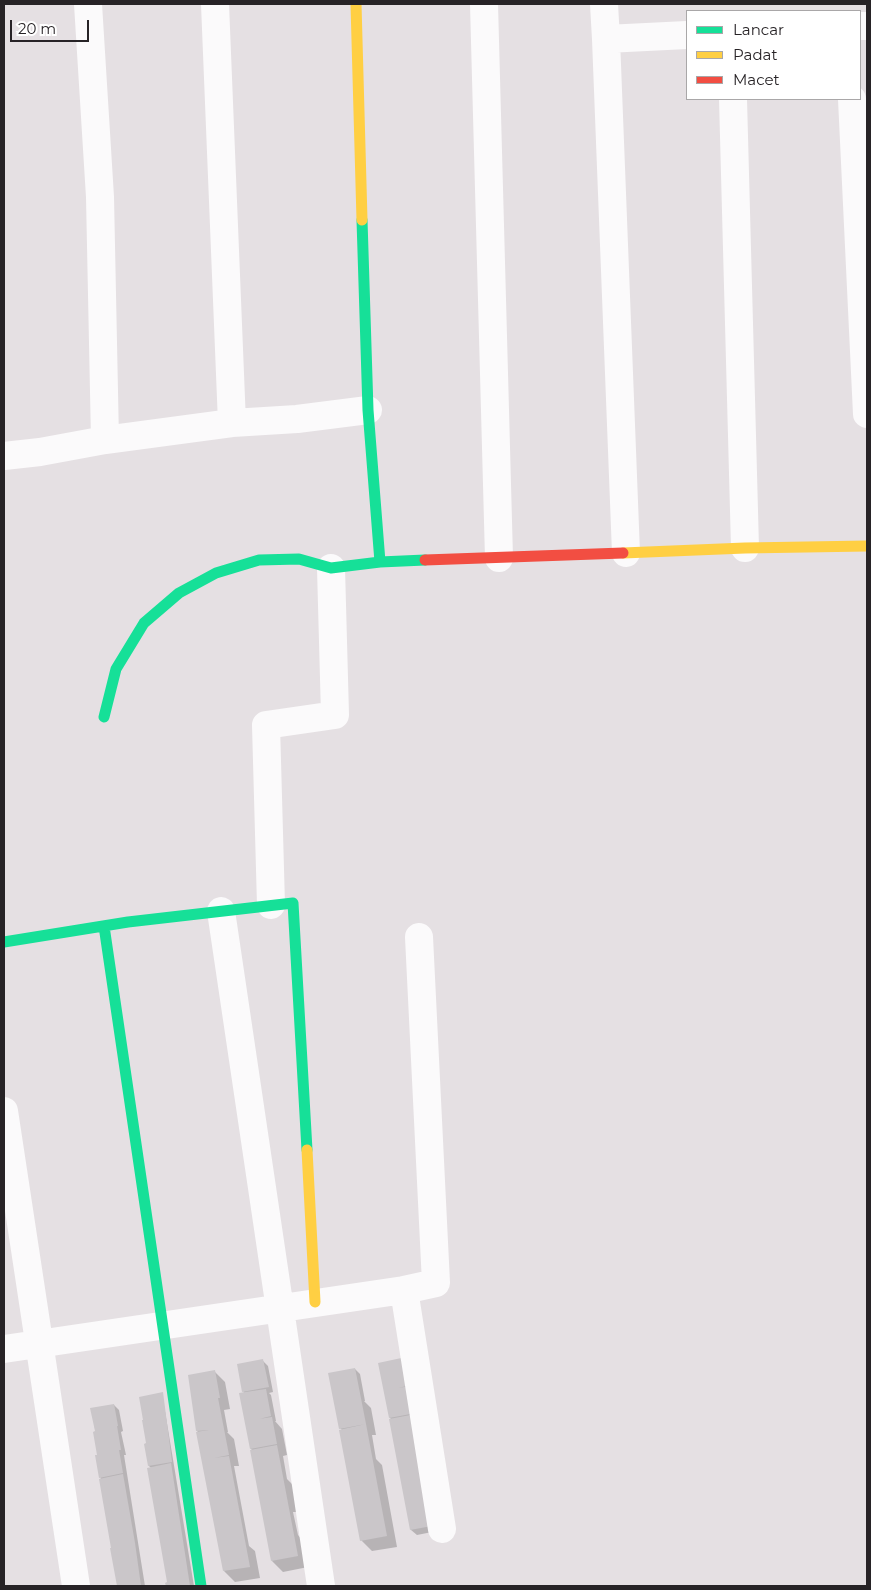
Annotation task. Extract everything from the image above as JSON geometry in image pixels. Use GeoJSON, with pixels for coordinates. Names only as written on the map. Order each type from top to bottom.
{"type":"FeatureCollection","features":[{"type":"Feature","properties":{"kind":"street"},"geometry":{"type":"LineString","coordinates":[[88,4],[100,197],[105,440]]}},
{"type":"Feature","properties":{"kind":"street"},"geometry":{"type":"LineString","coordinates":[[215,4],[232,423]]}},
{"type":"Feature","properties":{"kind":"street"},"geometry":{"type":"LineString","coordinates":[[356,4],[368,410],[380,562]]}},
{"type":"Feature","properties":{"kind":"street"},"geometry":{"type":"LineString","coordinates":[[484,4],[499,558]]}},
{"type":"Feature","properties":{"kind":"street"},"geometry":{"type":"LineString","coordinates":[[604,4],[626,553]]}},
{"type":"Feature","properties":{"kind":"street"},"geometry":{"type":"LineString","coordinates":[[606,39],[686,35]]}},
{"type":"Feature","properties":{"kind":"street"},"geometry":{"type":"LineString","coordinates":[[733,100],[746,548]]}},
{"type":"Feature","properties":{"kind":"street"},"geometry":{"type":"LineString","coordinates":[[852,100],[867,414]]}},
{"type":"Feature","properties":{"kind":"street"},"geometry":{"type":"LineString","coordinates":[[4,456],[232,423],[298,419],[368,410]]}},
{"type":"Feature","properties":{"kind":"street"},"geometry":{"type":"LineString","coordinates":[[104,717],[116,669],[144,623],[179,593],[216,573],[259,560],[299,559],[331,568],[380,562],[746,548],[867,546]]}},
{"type":"Feature","properties":{"kind":"street"},"geometry":{"type":"LineString","coordinates":[[271,904],[266,725],[335,715],[331,568]]}},
{"type":"Feature","properties":{"kind":"street"},"geometry":{"type":"LineString","coordinates":[[4,942],[104,926],[271,904],[293,903],[316,1302]]}},
{"type":"Feature","properties":{"kind":"street"},"geometry":{"type":"LineString","coordinates":[[221,911],[321,1586]]}},
{"type":"Feature","properties":{"kind":"street"},"geometry":{"type":"LineString","coordinates":[[104,926],[201,1586]]}},
{"type":"Feature","properties":{"kind":"street"},"geometry":{"type":"LineString","coordinates":[[4,1349],[404,1290],[436,1283],[419,937]]}},
{"type":"Feature","properties":{"kind":"street"},"geometry":{"type":"LineString","coordinates":[[4,1111],[76,1586]]}},
{"type":"Feature","properties":{"kind":"street"},"geometry":{"type":"LineString","coordinates":[[404,1290],[442,1529]]}},
{"type":"Feature","properties":{"kind":"building"},"geometry":{"type":"Polygon","coordinates":[[[406,1357],[411,1385],[398,1388],[411,1386],[416,1413],[389,1418],[378,1363],[406,1357]]]}},
{"type":"Feature","properties":{"kind":"building"},"geometry":{"type":"Polygon","coordinates":[[[263,1359],[269,1387],[242,1392],[237,1364],[263,1359]]]}},
{"type":"Feature","properties":{"kind":"building"},"geometry":{"type":"Polygon","coordinates":[[[355,1368],[366,1424],[339,1429],[328,1373],[355,1368]]]}},
{"type":"Feature","properties":{"kind":"building"},"geometry":{"type":"Polygon","coordinates":[[[215,1370],[220,1398],[218,1398],[229,1455],[214,1458],[229,1456],[250,1567],[223,1571],[196,1432],[209,1430],[196,1431],[188,1375],[215,1370]]]}},
{"type":"Feature","properties":{"kind":"building"},"geometry":{"type":"Polygon","coordinates":[[[266,1389],[271,1416],[259,1419],[272,1417],[277,1444],[250,1449],[239,1393],[266,1389]]]}},
{"type":"Feature","properties":{"kind":"building"},"geometry":{"type":"Polygon","coordinates":[[[163,1392],[172,1462],[148,1466],[139,1397],[163,1392]]]}},
{"type":"Feature","properties":{"kind":"building"},"geometry":{"type":"Polygon","coordinates":[[[114,1404],[123,1473],[99,1478],[93,1432],[95,1431],[90,1408],[114,1404]]]}},
{"type":"Feature","properties":{"kind":"building"},"geometry":{"type":"Polygon","coordinates":[[[416,1414],[437,1525],[410,1530],[389,1419],[416,1414]]]}},
{"type":"Feature","properties":{"kind":"building"},"geometry":{"type":"Polygon","coordinates":[[[366,1424],[387,1536],[360,1541],[339,1430],[366,1424]]]}},
{"type":"Feature","properties":{"kind":"building"},"geometry":{"type":"Polygon","coordinates":[[[277,1445],[298,1556],[271,1561],[250,1450],[277,1445]]]}},
{"type":"Feature","properties":{"kind":"building"},"geometry":{"type":"Polygon","coordinates":[[[171,1463],[190,1586],[166,1586],[165,1583],[167,1582],[147,1468],[171,1463]]]}},
{"type":"Feature","properties":{"kind":"building"},"geometry":{"type":"Polygon","coordinates":[[[123,1474],[141,1586],[117,1586],[110,1548],[99,1479],[123,1474]]]}},
{"type":"Feature","properties":{"kind":"traffic: fast"},"geometry":{"type":"LineString","coordinates":[[362,220],[368,410],[380,562]]}},
{"type":"Feature","properties":{"kind":"traffic: fast"},"geometry":{"type":"LineString","coordinates":[[104,717],[116,669],[144,623],[179,593],[216,573],[259,560],[299,559],[331,568],[380,562],[425,560]]}},
{"type":"Feature","properties":{"kind":"traffic: fast"},"geometry":{"type":"LineString","coordinates":[[4,942],[128,922],[293,903],[307,1150]]}},
{"type":"Feature","properties":{"kind":"traffic: fast"},"geometry":{"type":"LineString","coordinates":[[104,926],[201,1586]]}},
{"type":"Feature","properties":{"kind":"traffic: slow"},"geometry":{"type":"LineString","coordinates":[[356,4],[362,220]]}},
{"type":"Feature","properties":{"kind":"traffic: slow"},"geometry":{"type":"LineString","coordinates":[[623,553],[867,546]]}},
{"type":"Feature","properties":{"kind":"traffic: slow"},"geometry":{"type":"LineString","coordinates":[[307,1150],[315,1302]]}},
{"type":"Feature","properties":{"kind":"traffic: jam"},"geometry":{"type":"LineString","coordinates":[[425,560],[623,553]]}}]}
